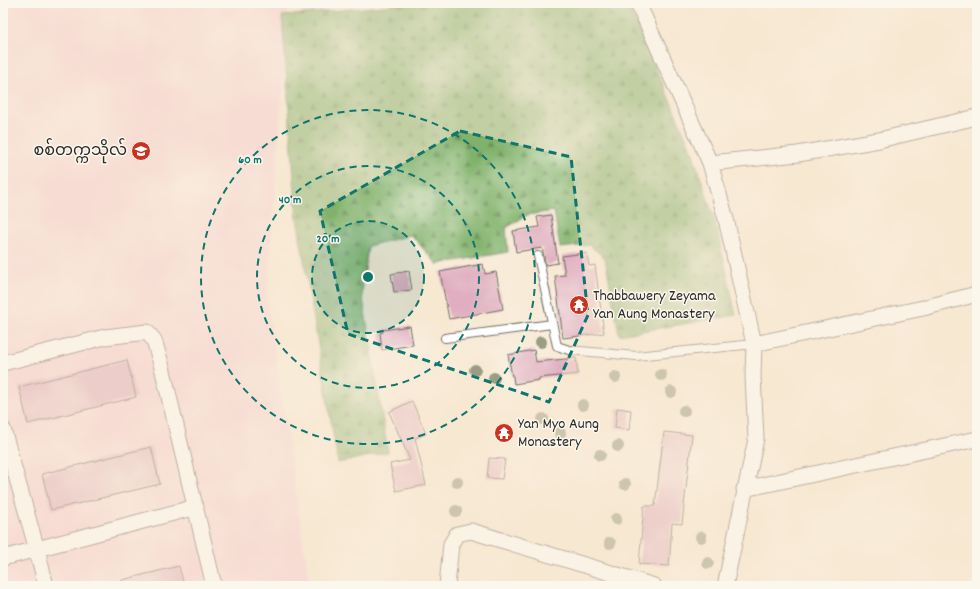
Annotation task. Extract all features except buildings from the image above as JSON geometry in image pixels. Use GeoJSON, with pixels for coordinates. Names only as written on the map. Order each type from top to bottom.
{"type":"FeatureCollection","features":[{"type":"Feature","properties":{"kind":"street"},"geometry":{"type":"LineString","coordinates":[[638,3],[710,163],[726,218],[754,344],[753,376],[756,439],[744,489],[725,586]]}},
{"type":"Feature","properties":{"kind":"street"},"geometry":{"type":"LineString","coordinates":[[710,163],[806,153],[879,140],[977,117]]}},
{"type":"Feature","properties":{"kind":"street"},"geometry":{"type":"LineString","coordinates":[[754,344],[923,308],[977,294]]}},
{"type":"Feature","properties":{"kind":"street"},"geometry":{"type":"LineString","coordinates":[[3,363],[105,337],[147,332],[154,340],[162,367],[214,586]]}},
{"type":"Feature","properties":{"kind":"street"},"geometry":{"type":"LineString","coordinates":[[3,429],[46,586]]}},
{"type":"Feature","properties":{"kind":"street"},"geometry":{"type":"LineString","coordinates":[[744,489],[977,438]]}},
{"type":"Feature","properties":{"kind":"street"},"geometry":{"type":"LineString","coordinates":[[3,558],[196,507]]}},
{"type":"Feature","properties":{"kind":"street"},"geometry":{"type":"LineString","coordinates":[[447,586],[452,544],[457,534],[471,532],[654,586]]}},
{"type":"Feature","properties":{"kind":"lane"},"geometry":{"type":"LineString","coordinates":[[538,256],[557,346],[569,350],[636,356],[754,344]]}},
{"type":"Feature","properties":{"kind":"lane"},"geometry":{"type":"LineString","coordinates":[[444,338],[552,324]]}},
{"type":"Feature","properties":{"kind":"highlighted area"},"geometry":{"type":"Polygon","coordinates":[[[460,131],[571,157],[588,315],[549,402],[348,334],[320,211],[460,131]]]}},
{"type":"Feature","properties":{"kind":"shaded area","name":"စစ်‌တက္ကသိုလ်"},"geometry":{"type":"Polygon","coordinates":[[[3,3],[289,3],[267,300],[310,586],[3,586],[3,3]]]}},
{"type":"Feature","properties":{"kind":"green space"},"geometry":{"type":"Polygon","coordinates":[[[412,3],[628,3],[692,151],[715,221],[736,315],[619,335],[605,258],[589,245],[560,248],[554,211],[527,215],[506,228],[508,252],[437,264],[411,235],[368,246],[362,293],[388,452],[338,463],[297,219],[282,16],[412,3]]]}},
{"type":"Feature","properties":{"kind":"place","name":"စစ်‌တက္ကသိုလ်"},"geometry":{"type":"Point","coordinates":[141,151]}},
{"type":"Feature","properties":{"kind":"place","name":"Thabbawery Zeyama Yan Aung Monastery"},"geometry":{"type":"Point","coordinates":[579,305]}},
{"type":"Feature","properties":{"kind":"place","name":"Yan Myo Aung Monastery"},"geometry":{"type":"Point","coordinates":[504,433]}}]}
